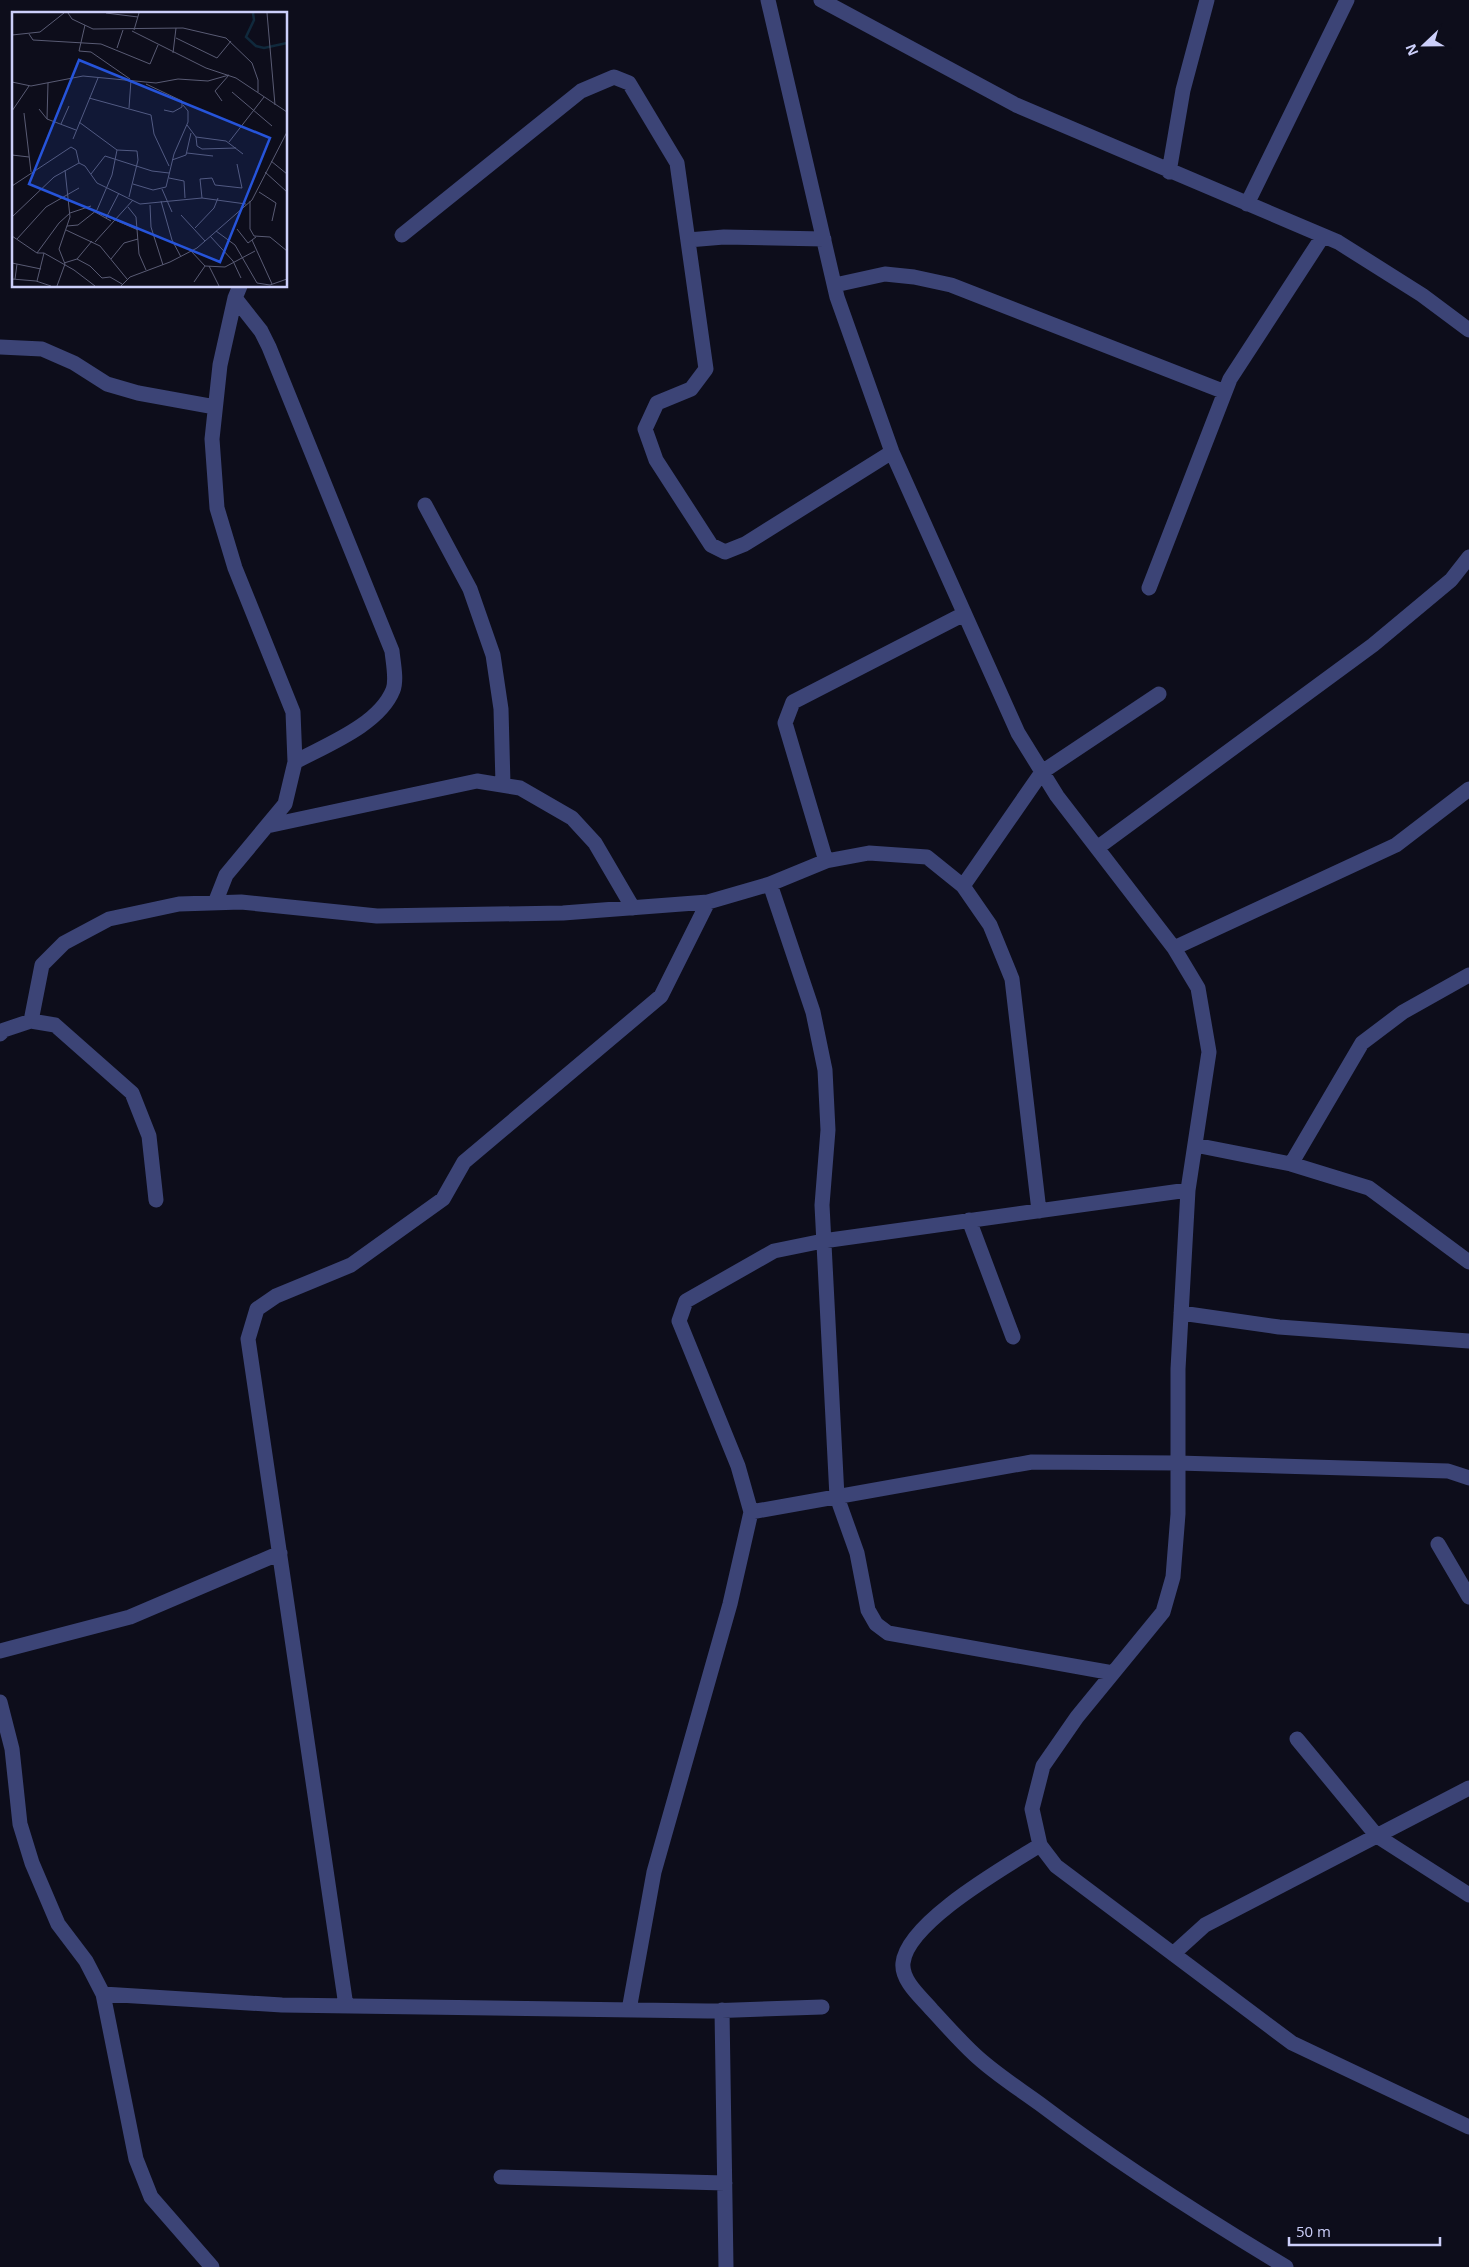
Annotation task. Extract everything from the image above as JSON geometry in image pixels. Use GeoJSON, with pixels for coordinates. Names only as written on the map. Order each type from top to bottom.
{"type":"FeatureCollection","features":[{"type":"Feature","properties":{"kind":"street"},"geometry":{"type":"LineString","coordinates":[[768,0],[835,285],[892,452],[1018,733],[1056,796],[1174,948],[1198,988],[1209,1052],[1188,1190],[1178,1369],[1178,1514],[1173,1577],[1163,1612],[1077,1716],[1043,1766],[1032,1809],[1040,1845],[1056,1866],[1292,2043],[1469,2126]]}},
{"type":"Feature","properties":{"kind":"street"},"geometry":{"type":"LineString","coordinates":[[821,0],[1016,105],[1169,172],[1338,242],[1422,295],[1469,330]]}},
{"type":"Feature","properties":{"kind":"street"},"geometry":{"type":"LineString","coordinates":[[1169,172],[1182,90],[1207,0]]}},
{"type":"Feature","properties":{"kind":"street"},"geometry":{"type":"LineString","coordinates":[[1247,204],[1347,0]]}},
{"type":"Feature","properties":{"kind":"street"},"geometry":{"type":"LineString","coordinates":[[402,235],[581,91],[614,76],[629,83],[677,163],[706,369],[691,389],[658,403],[645,429],[656,460],[711,545],[725,552],[745,544],[892,452]]}},
{"type":"Feature","properties":{"kind":"street"},"geometry":{"type":"LineString","coordinates":[[1149,588],[1230,379],[1323,236]]}},
{"type":"Feature","properties":{"kind":"street"},"geometry":{"type":"LineString","coordinates":[[688,240],[724,237],[824,239]]}},
{"type":"Feature","properties":{"kind":"street"},"geometry":{"type":"LineString","coordinates":[[835,285],[885,274],[914,277],[952,285],[1225,392]]}},
{"type":"Feature","properties":{"kind":"street"},"geometry":{"type":"LineString","coordinates":[[215,903],[226,875],[285,804],[295,762],[294,712],[235,568],[217,508],[212,439],[215,406],[220,365],[237,292]]}},
{"type":"Feature","properties":{"kind":"street"},"geometry":{"type":"LineString","coordinates":[[237,292],[270,347],[392,651],[394,689],[380,710],[357,729],[295,762]]}},
{"type":"Feature","properties":{"kind":"street"},"geometry":{"type":"LineString","coordinates":[[0,347],[42,349],[74,363],[107,384],[138,393],[215,406]]}},
{"type":"Feature","properties":{"kind":"street"},"geometry":{"type":"LineString","coordinates":[[424,505],[470,589],[493,655],[501,709],[503,785]]}},
{"type":"Feature","properties":{"kind":"street"},"geometry":{"type":"LineString","coordinates":[[1097,848],[1373,646],[1451,580],[1469,557]]}},
{"type":"Feature","properties":{"kind":"street"},"geometry":{"type":"LineString","coordinates":[[826,861],[785,723],[793,702],[964,614]]}},
{"type":"Feature","properties":{"kind":"street"},"geometry":{"type":"LineString","coordinates":[[963,886],[1042,772],[1159,694]]}},
{"type":"Feature","properties":{"kind":"street"},"geometry":{"type":"LineString","coordinates":[[267,826],[477,782],[520,788],[572,818],[596,843],[633,908]]}},
{"type":"Feature","properties":{"kind":"street"},"geometry":{"type":"LineString","coordinates":[[1174,948],[1396,845],[1469,789]]}},
{"type":"Feature","properties":{"kind":"street"},"geometry":{"type":"LineString","coordinates":[[31,1022],[42,965],[64,943],[109,919],[179,904],[241,902],[377,916],[563,913],[708,902],[770,884],[826,861],[869,853],[927,857],[963,886],[990,925],[1012,980],[1039,1211]]}},
{"type":"Feature","properties":{"kind":"street"},"geometry":{"type":"LineString","coordinates":[[770,884],[813,1012],[825,1070],[828,1130],[822,1205],[823,1241],[837,1497],[857,1553],[868,1610],[876,1624],[888,1633],[1113,1673]]}},
{"type":"Feature","properties":{"kind":"street"},"geometry":{"type":"LineString","coordinates":[[346,2006],[248,1339],[257,1309],[276,1296],[351,1265],[443,1199],[464,1162],[661,996],[708,902]]}},
{"type":"Feature","properties":{"kind":"street"},"geometry":{"type":"LineString","coordinates":[[1291,1164],[1362,1043],[1403,1012],[1469,976]]}},
{"type":"Feature","properties":{"kind":"street"},"geometry":{"type":"LineString","coordinates":[[0,1034],[4,1030],[31,1022],[55,1025],[132,1093],[149,1136],[156,1200]]}},
{"type":"Feature","properties":{"kind":"street"},"geometry":{"type":"LineString","coordinates":[[1195,1145],[1291,1164],[1369,1188],[1469,1262]]}},
{"type":"Feature","properties":{"kind":"street"},"geometry":{"type":"LineString","coordinates":[[629,2010],[654,1872],[730,1604],[751,1512],[738,1466],[679,1321],[686,1301],[774,1251],[823,1241],[1188,1190]]}},
{"type":"Feature","properties":{"kind":"street"},"geometry":{"type":"LineString","coordinates":[[969,1220],[1013,1337]]}},
{"type":"Feature","properties":{"kind":"street"},"geometry":{"type":"LineString","coordinates":[[1181,1313],[1279,1327],[1469,1340]]}},
{"type":"Feature","properties":{"kind":"street"},"geometry":{"type":"LineString","coordinates":[[751,1512],[1032,1462],[1178,1463],[1448,1471],[1469,1478]]}},
{"type":"Feature","properties":{"kind":"street"},"geometry":{"type":"LineString","coordinates":[[1438,1544],[1469,1597]]}},
{"type":"Feature","properties":{"kind":"street"},"geometry":{"type":"LineString","coordinates":[[0,1651],[130,1616],[280,1553]]}},
{"type":"Feature","properties":{"kind":"street"},"geometry":{"type":"LineString","coordinates":[[0,1702],[12,1749],[20,1824],[32,1863],[58,1924],[86,1961],[103,1994],[136,2159],[151,2197],[212,2267]]}},
{"type":"Feature","properties":{"kind":"street"},"geometry":{"type":"LineString","coordinates":[[1297,1739],[1377,1836],[1469,1896]]}},
{"type":"Feature","properties":{"kind":"street"},"geometry":{"type":"LineString","coordinates":[[1173,1954],[1206,1925],[1469,1788]]}},
{"type":"Feature","properties":{"kind":"street"},"geometry":{"type":"LineString","coordinates":[[1040,1845],[962,1894],[928,1923],[908,1949],[902,1964],[905,1977],[915,1992],[974,2055],[1097,2148],[1212,2223],[1286,2267]]}},
{"type":"Feature","properties":{"kind":"street"},"geometry":{"type":"LineString","coordinates":[[103,1994],[282,2005],[629,2010],[822,2007]]}},
{"type":"Feature","properties":{"kind":"street"},"geometry":{"type":"LineString","coordinates":[[722,2010],[726,2267]]}},
{"type":"Feature","properties":{"kind":"street"},"geometry":{"type":"LineString","coordinates":[[501,2177],[725,2183]]}}]}
